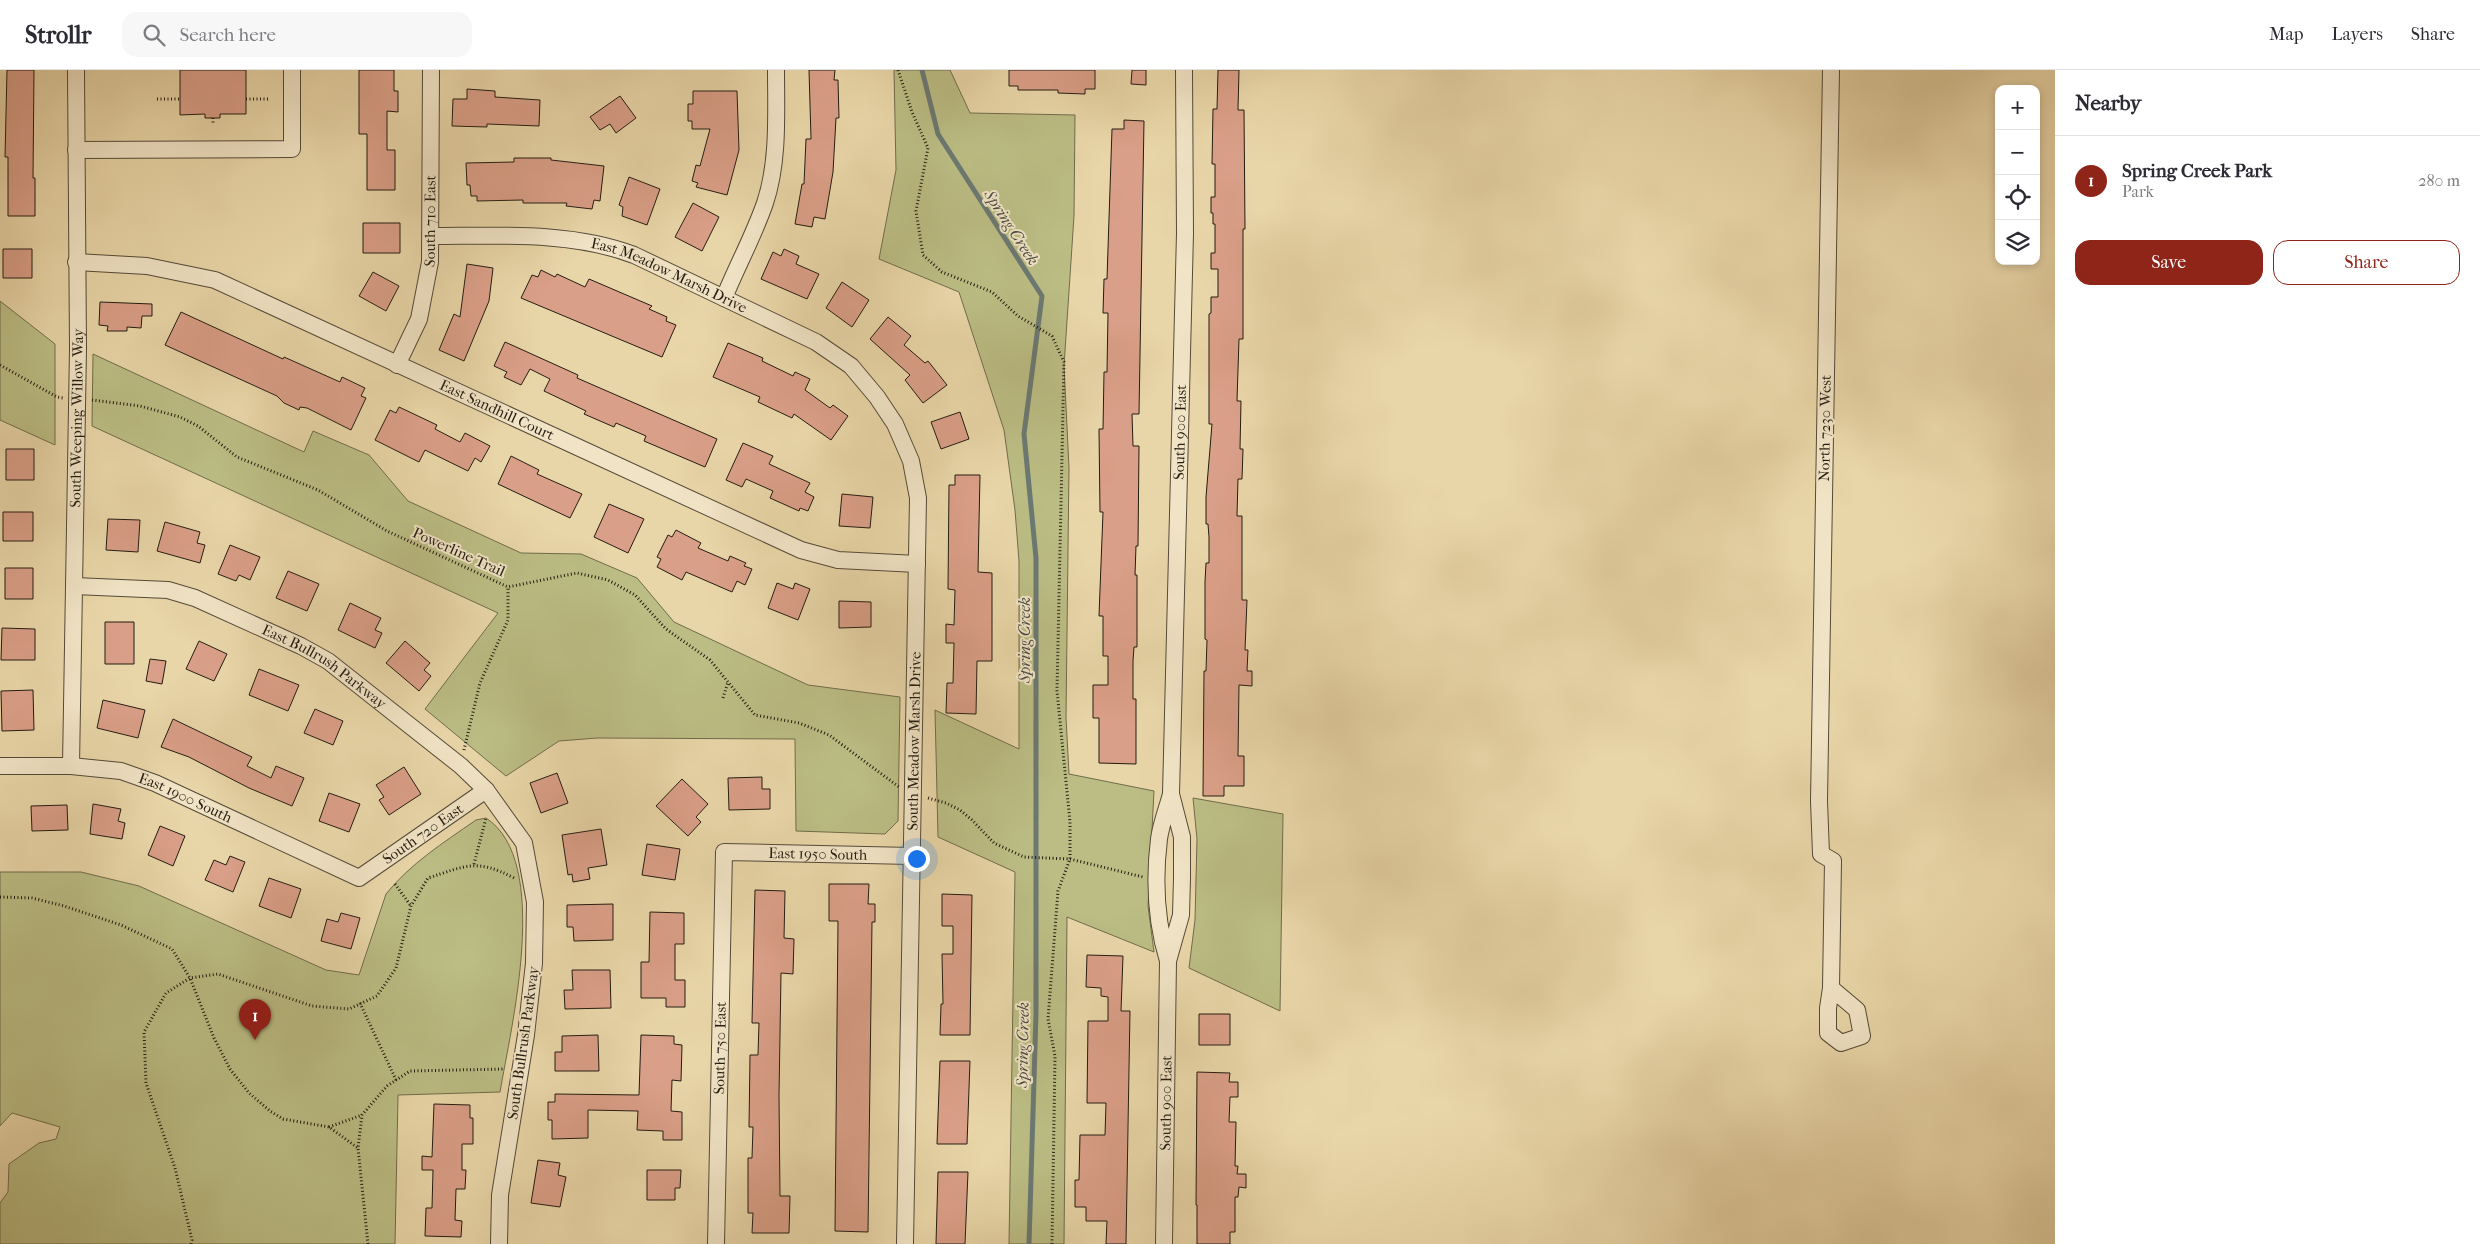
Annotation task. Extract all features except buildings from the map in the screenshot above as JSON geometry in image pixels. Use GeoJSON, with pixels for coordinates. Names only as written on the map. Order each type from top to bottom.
{"type":"FeatureCollection","features":[{"type":"Feature","properties":{"kind":"street","name":"South Weeping Willow Way"},"geometry":{"type":"LineString","coordinates":[[71,766],[78,348],[76,70]]}},
{"type":"Feature","properties":{"kind":"street"},"geometry":{"type":"LineString","coordinates":[[76,150],[292,149],[292,70]]}},
{"type":"Feature","properties":{"kind":"street","name":"South 710 East"},"geometry":{"type":"LineString","coordinates":[[397,365],[419,319],[430,262],[431,70]]}},
{"type":"Feature","properties":{"kind":"street"},"geometry":{"type":"LineString","coordinates":[[724,298],[765,202],[772,171],[776,134],[776,70]]}},
{"type":"Feature","properties":{"kind":"street","name":"South 900 East"},"geometry":{"type":"LineString","coordinates":[[1168,961],[1160,937],[1157,914],[1159,838],[1170,794],[1185,234],[1184,70]]}},
{"type":"Feature","properties":{"kind":"street","name":"North 7230 West"},"geometry":{"type":"LineString","coordinates":[[1831,70],[1820,787],[1821,854],[1834,861],[1832,988]]}},
{"type":"Feature","properties":{"kind":"street","name":"East Meadow Marsh Drive"},"geometry":{"type":"LineString","coordinates":[[431,236],[581,240],[613,247],[816,342],[851,366],[877,397]]}},
{"type":"Feature","properties":{"kind":"street","name":"East Sandhill Court"},"geometry":{"type":"LineString","coordinates":[[76,262],[147,266],[216,280],[801,550],[838,560],[917,564]]}},
{"type":"Feature","properties":{"kind":"street","name":"South Meadow Marsh Drive"},"geometry":{"type":"LineString","coordinates":[[877,397],[895,424],[911,461],[918,498],[905,1244]]}},
{"type":"Feature","properties":{"kind":"street","name":"East Bullrush Parkway"},"geometry":{"type":"LineString","coordinates":[[74,586],[168,590],[195,598],[301,646],[336,667],[461,766],[486,790],[524,843]]}},
{"type":"Feature","properties":{"kind":"street","name":"East 1900 South"},"geometry":{"type":"LineString","coordinates":[[0,766],[71,766],[121,771],[155,783],[359,878]]}},
{"type":"Feature","properties":{"kind":"street","name":"South 720 East"},"geometry":{"type":"LineString","coordinates":[[359,878],[486,790]]}},
{"type":"Feature","properties":{"kind":"street","name":"South 900 East"},"geometry":{"type":"LineString","coordinates":[[1164,1244],[1168,961],[1181,915],[1182,887],[1182,837],[1170,794]]}},
{"type":"Feature","properties":{"kind":"street","name":"South Bullrush Parkway"},"geometry":{"type":"LineString","coordinates":[[499,1244],[500,1195],[526,1035],[534,963],[536,902],[524,843]]}},
{"type":"Feature","properties":{"kind":"street","name":"East 1950 South"},"geometry":{"type":"LineString","coordinates":[[724,852],[912,856]]}},
{"type":"Feature","properties":{"kind":"street","name":"South 750 East"},"geometry":{"type":"LineString","coordinates":[[716,1244],[724,852]]}},
{"type":"Feature","properties":{"kind":"path"},"geometry":{"type":"LineString","coordinates":[[898,70],[912,112],[928,148],[916,211],[923,255],[942,272],[992,292],[1018,316],[1052,336],[1064,362],[1057,692],[1070,822],[1070,859],[1058,891],[1048,1019],[1056,1056],[1052,1244]]}},
{"type":"Feature","properties":{"kind":"path"},"geometry":{"type":"LineString","coordinates":[[157,99],[180,99]]}},
{"type":"Feature","properties":{"kind":"path"},"geometry":{"type":"LineString","coordinates":[[246,99],[269,99]]}},
{"type":"Feature","properties":{"kind":"path"},"geometry":{"type":"LineString","coordinates":[[213,118],[213,125]]}},
{"type":"Feature","properties":{"kind":"path"},"geometry":{"type":"LineString","coordinates":[[0,365],[57,397]]}},
{"type":"Feature","properties":{"kind":"path","name":"Powerline Trail"},"geometry":{"type":"LineString","coordinates":[[89,400],[140,406],[180,417],[198,426],[237,457],[318,490],[386,531],[508,587],[577,573],[608,580],[635,595],[666,629],[710,660],[755,715],[800,723],[829,736],[896,786]]}},
{"type":"Feature","properties":{"kind":"path"},"geometry":{"type":"LineString","coordinates":[[465,747],[480,683],[508,620],[508,587]]}},
{"type":"Feature","properties":{"kind":"path"},"geometry":{"type":"LineString","coordinates":[[723,698],[728,682]]}},
{"type":"Feature","properties":{"kind":"path"},"geometry":{"type":"LineString","coordinates":[[928,797],[946,802],[960,810],[994,843],[1024,857],[1070,859],[1149,878]]}},
{"type":"Feature","properties":{"kind":"path"},"geometry":{"type":"LineString","coordinates":[[474,864],[486,818]]}},
{"type":"Feature","properties":{"kind":"path"},"geometry":{"type":"LineString","coordinates":[[191,1244],[192,1240],[175,1168],[146,1083],[144,1032],[166,993],[190,978],[218,974],[312,1006],[349,1009],[377,996],[396,968],[411,906],[428,878],[474,864],[500,871],[517,879]]}},
{"type":"Feature","properties":{"kind":"path"},"geometry":{"type":"LineString","coordinates":[[394,884],[411,906]]}},
{"type":"Feature","properties":{"kind":"path"},"geometry":{"type":"LineString","coordinates":[[0,897],[32,898],[120,925],[172,949],[190,978],[214,1038],[230,1069],[249,1093],[270,1111],[283,1119],[329,1127],[358,1148]]}},
{"type":"Feature","properties":{"kind":"path"},"geometry":{"type":"LineString","coordinates":[[360,1003],[396,1080]]}},
{"type":"Feature","properties":{"kind":"path"},"geometry":{"type":"LineString","coordinates":[[329,1127],[362,1116],[387,1086],[410,1071],[504,1069]]}},
{"type":"Feature","properties":{"kind":"path"},"geometry":{"type":"LineString","coordinates":[[362,1116],[358,1148],[368,1244]]}},
{"type":"Feature","properties":{"kind":"green space"},"geometry":{"type":"Polygon","coordinates":[[[894,70],[950,70],[970,113],[1075,115],[1074,216],[1064,366],[1069,468],[1066,717],[1069,774],[1154,791],[1148,906],[1154,952],[1067,917],[1064,1244],[1009,1244],[1015,872],[938,837],[935,710],[1019,749],[1019,561],[1015,510],[1004,430],[959,292],[879,259],[896,170],[894,70]]]}},
{"type":"Feature","properties":{"kind":"green space"},"geometry":{"type":"Polygon","coordinates":[[[0,301],[55,344],[55,445],[0,420],[0,301]]]}},
{"type":"Feature","properties":{"kind":"green space"},"geometry":{"type":"Polygon","coordinates":[[[93,354],[304,452],[313,431],[369,455],[408,501],[521,553],[581,554],[637,578],[674,622],[808,685],[900,697],[898,821],[885,834],[796,831],[795,739],[597,738],[559,741],[506,776],[425,709],[498,613],[92,426],[93,354]]]}},
{"type":"Feature","properties":{"kind":"green space"},"geometry":{"type":"Polygon","coordinates":[[[1193,798],[1283,814],[1280,1011],[1189,968],[1195,920],[1197,839],[1193,798]]]}},
{"type":"Feature","properties":{"kind":"green space"},"geometry":{"type":"Polygon","coordinates":[[[486,818],[506,839],[518,870],[522,906],[522,947],[518,988],[500,1092],[398,1095],[395,1244],[0,1244],[0,1203],[8,1192],[9,1164],[39,1143],[56,1139],[60,1127],[12,1113],[0,1126],[0,872],[81,872],[139,886],[326,970],[359,975],[386,894],[428,854],[476,820],[486,818]]]}},
{"type":"Feature","properties":{"kind":"waterway","name":"Spring Creek"},"geometry":{"type":"LineString","coordinates":[[922,70],[938,134],[1042,296],[1024,434],[1036,558],[1036,1014],[1029,1244]]}},
{"type":"Feature","properties":{"kind":"place","name":"Spring Creek Park"},"geometry":{"type":"Point","coordinates":[255,1040]}}]}
